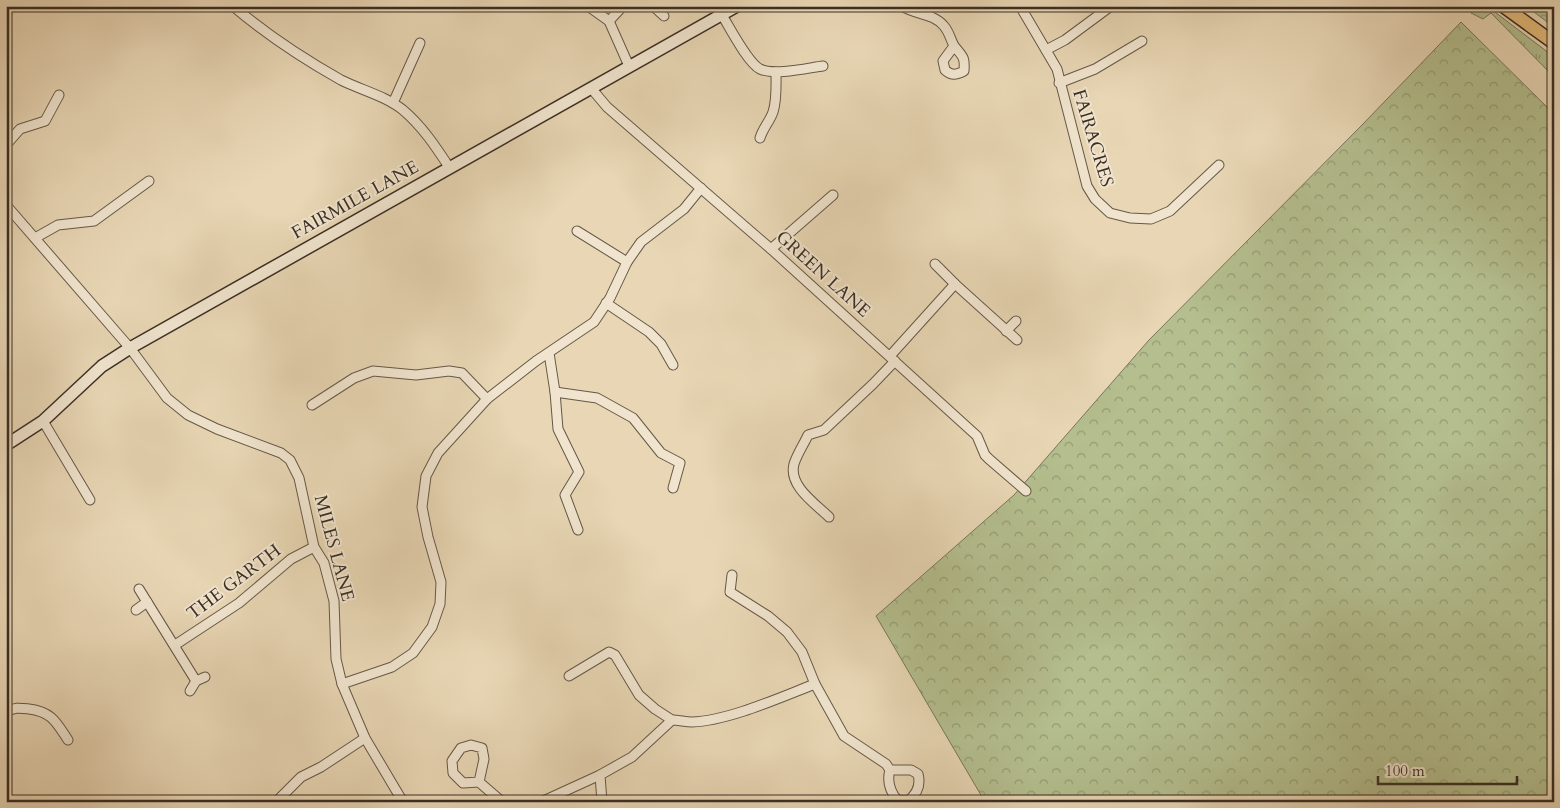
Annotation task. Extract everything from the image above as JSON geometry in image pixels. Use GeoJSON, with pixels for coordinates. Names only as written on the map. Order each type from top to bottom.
{"type":"FeatureCollection","features":[{"type":"Feature","properties":{"kind":"main road"},"geometry":{"type":"LineString","coordinates":[[1503,6],[1554,43]]}},
{"type":"Feature","properties":{"kind":"street"},"geometry":{"type":"LineString","coordinates":[[233,6],[260,29],[296,54],[343,81],[392,103],[403,110],[429,138],[450,167]]}},
{"type":"Feature","properties":{"kind":"street"},"geometry":{"type":"LineString","coordinates":[[588,6],[609,21],[629,66]]}},
{"type":"Feature","properties":{"kind":"street"},"geometry":{"type":"LineString","coordinates":[[609,21],[623,6]]}},
{"type":"Feature","properties":{"kind":"street"},"geometry":{"type":"LineString","coordinates":[[653,6],[664,16]]}},
{"type":"Feature","properties":{"kind":"street","name":"FAIRMILE LANE"},"geometry":{"type":"LineString","coordinates":[[6,445],[44,421],[102,366],[130,348],[737,6]]}},
{"type":"Feature","properties":{"kind":"street"},"geometry":{"type":"LineString","coordinates":[[902,6],[913,13],[934,17],[944,26],[952,38],[954,46]]}},
{"type":"Feature","properties":{"kind":"street","name":"FAIRACRES"},"geometry":{"type":"LineString","coordinates":[[1020,6],[1056,69],[1087,186],[1095,199],[1110,213],[1130,218],[1151,219],[1170,211],[1219,165]]}},
{"type":"Feature","properties":{"kind":"street"},"geometry":{"type":"LineString","coordinates":[[1046,50],[1065,40],[1111,6]]}},
{"type":"Feature","properties":{"kind":"street"},"geometry":{"type":"LineString","coordinates":[[1440,6],[1446,6]]}},
{"type":"Feature","properties":{"kind":"street"},"geometry":{"type":"LineString","coordinates":[[722,15],[752,64],[762,70],[776,72],[823,66]]}},
{"type":"Feature","properties":{"kind":"street"},"geometry":{"type":"LineString","coordinates":[[1060,83],[1095,69],[1142,41]]}},
{"type":"Feature","properties":{"kind":"street"},"geometry":{"type":"LineString","coordinates":[[392,103],[420,43]]}},
{"type":"Feature","properties":{"kind":"street"},"geometry":{"type":"LineString","coordinates":[[760,138],[762,130],[773,113],[776,93],[776,72]]}},
{"type":"Feature","properties":{"kind":"street","name":"GREEN LANE"},"geometry":{"type":"LineString","coordinates":[[591,88],[607,107],[771,250],[977,436],[989,459],[1026,491]]}},
{"type":"Feature","properties":{"kind":"street"},"geometry":{"type":"LineString","coordinates":[[6,145],[20,129],[45,121],[59,96]]}},
{"type":"Feature","properties":{"kind":"street"},"geometry":{"type":"LineString","coordinates":[[35,238],[58,224],[94,221],[149,181]]}},
{"type":"Feature","properties":{"kind":"street"},"geometry":{"type":"LineString","coordinates":[[342,684],[392,667],[413,653],[432,627],[440,604],[441,582],[428,537],[422,506],[426,476],[438,453],[487,399],[536,361],[594,322],[610,298],[627,262],[641,242],[684,209],[701,188]]}},
{"type":"Feature","properties":{"kind":"street"},"geometry":{"type":"LineString","coordinates":[[771,250],[833,195]]}},
{"type":"Feature","properties":{"kind":"street","name":"MILES LANE"},"geometry":{"type":"LineString","coordinates":[[6,206],[130,348],[167,398],[188,415],[217,429],[281,453],[290,460],[299,478],[314,547],[324,564],[334,601],[336,659],[342,684],[365,738],[403,802]]}},
{"type":"Feature","properties":{"kind":"street"},"geometry":{"type":"LineString","coordinates":[[577,231],[627,262]]}},
{"type":"Feature","properties":{"kind":"street"},"geometry":{"type":"LineString","coordinates":[[935,264],[1017,340]]}},
{"type":"Feature","properties":{"kind":"street"},"geometry":{"type":"LineString","coordinates":[[829,517],[801,489],[794,474],[795,463],[808,435],[824,430],[873,384],[955,284]]}},
{"type":"Feature","properties":{"kind":"street"},"geometry":{"type":"LineString","coordinates":[[606,303],[649,332],[661,344],[673,365]]}},
{"type":"Feature","properties":{"kind":"street"},"geometry":{"type":"LineString","coordinates":[[1006,331],[1016,320]]}},
{"type":"Feature","properties":{"kind":"street"},"geometry":{"type":"LineString","coordinates":[[549,353],[556,392],[558,429],[579,472],[564,495],[578,530]]}},
{"type":"Feature","properties":{"kind":"street"},"geometry":{"type":"LineString","coordinates":[[312,406],[354,378],[373,371],[416,375],[449,371],[462,373],[487,399]]}},
{"type":"Feature","properties":{"kind":"street"},"geometry":{"type":"LineString","coordinates":[[556,392],[597,398],[633,418],[661,453],[680,463],[673,488]]}},
{"type":"Feature","properties":{"kind":"street"},"geometry":{"type":"LineString","coordinates":[[44,421],[90,500]]}},
{"type":"Feature","properties":{"kind":"street","name":"THE GARTH"},"geometry":{"type":"LineString","coordinates":[[175,646],[239,603],[291,559],[314,547]]}},
{"type":"Feature","properties":{"kind":"street"},"geometry":{"type":"LineString","coordinates":[[732,574],[730,592],[768,616],[788,632],[802,652],[815,684],[844,736],[886,764],[890,770]]}},
{"type":"Feature","properties":{"kind":"street"},"geometry":{"type":"LineString","coordinates":[[139,589],[196,681]]}},
{"type":"Feature","properties":{"kind":"street"},"geometry":{"type":"LineString","coordinates":[[136,610],[147,602]]}},
{"type":"Feature","properties":{"kind":"street"},"geometry":{"type":"LineString","coordinates":[[569,676],[609,652],[615,654],[639,695],[655,709],[672,720],[693,722],[724,716],[768,703],[815,684]]}},
{"type":"Feature","properties":{"kind":"street"},"geometry":{"type":"LineString","coordinates":[[190,691],[196,681],[205,677]]}},
{"type":"Feature","properties":{"kind":"street"},"geometry":{"type":"LineString","coordinates":[[6,712],[14,707],[42,711],[56,722],[68,740]]}},
{"type":"Feature","properties":{"kind":"street"},"geometry":{"type":"LineString","coordinates":[[541,802],[600,775],[632,757],[672,720]]}},
{"type":"Feature","properties":{"kind":"street"},"geometry":{"type":"LineString","coordinates":[[276,802],[301,777],[321,767],[365,738]]}},
{"type":"Feature","properties":{"kind":"street"},"geometry":{"type":"LineString","coordinates":[[479,782],[484,759],[482,748],[471,745],[461,748],[452,761],[453,773],[463,783],[479,782],[501,801],[505,802]]}},
{"type":"Feature","properties":{"kind":"street"},"geometry":{"type":"LineString","coordinates":[[600,775],[602,802]]}},
{"type":"Feature","properties":{"kind":"green space"},"geometry":{"type":"Polygon","coordinates":[[[1477,6],[1487,6],[1554,57],[1554,77],[1491,13],[1483,19],[1471,13],[1477,6]]]}},
{"type":"Feature","properties":{"kind":"green space"},"geometry":{"type":"Polygon","coordinates":[[[1530,6],[1554,6],[1554,27],[1530,9],[1530,6]]]}},
{"type":"Feature","properties":{"kind":"green space"},"geometry":{"type":"Polygon","coordinates":[[[1461,22],[1554,114],[1554,802],[985,802],[876,616],[1014,495],[1149,340],[1461,22]]]}}]}
